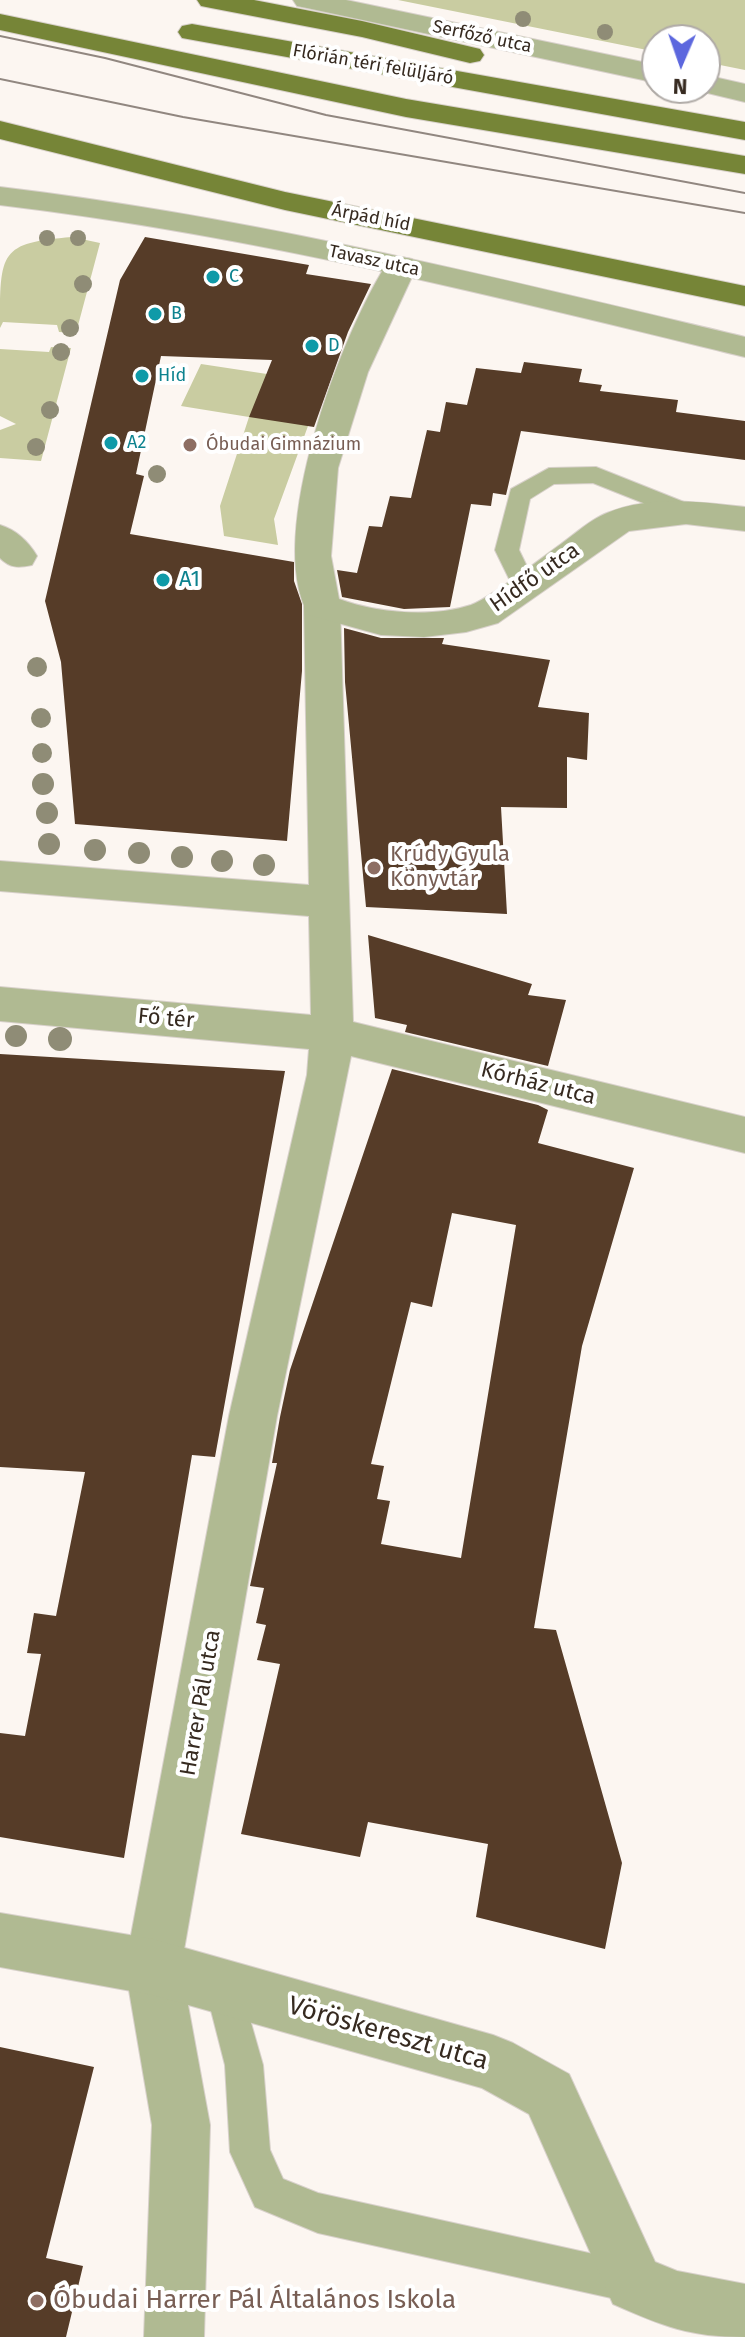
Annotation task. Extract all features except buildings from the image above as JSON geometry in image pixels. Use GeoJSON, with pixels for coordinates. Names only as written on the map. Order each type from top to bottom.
{"type":"FeatureCollection","features":[{"type":"Feature","properties":{"kind":"main road"},"geometry":{"type":"LineString","coordinates":[[211,0],[362,29],[745,120]]}},
{"type":"Feature","properties":{"kind":"main road"},"geometry":{"type":"LineString","coordinates":[[0,5],[103,17]]}},
{"type":"Feature","properties":{"kind":"main road"},"geometry":{"type":"LineString","coordinates":[[0,22],[406,108],[745,165]]}},
{"type":"Feature","properties":{"kind":"main road","name":"Flórián téri felüljáró"},"geometry":{"type":"LineString","coordinates":[[161,26],[745,131]]}},
{"type":"Feature","properties":{"kind":"main road","name":"Árpád híd"},"geometry":{"type":"LineString","coordinates":[[0,130],[285,201],[745,296]]}},
{"type":"Feature","properties":{"kind":"street","name":"Serfőző utca"},"geometry":{"type":"LineString","coordinates":[[307,0],[641,71]]}},
{"type":"Feature","properties":{"kind":"street"},"geometry":{"type":"LineString","coordinates":[[721,88],[745,93]]}},
{"type":"Feature","properties":{"kind":"street","name":"Tavasz utca"},"geometry":{"type":"LineString","coordinates":[[0,196],[110,208],[401,266],[745,347]]}},
{"type":"Feature","properties":{"kind":"street"},"geometry":{"type":"LineString","coordinates":[[330,1054],[329,843],[322,606],[313,556],[321,468],[352,372],[401,266]]}},
{"type":"Feature","properties":{"kind":"street","name":"Hídfő utca"},"geometry":{"type":"LineString","coordinates":[[322,606],[348,618],[434,624],[485,614],[617,522],[644,515],[686,512],[745,519]]}},
{"type":"Feature","properties":{"kind":"street"},"geometry":{"type":"LineString","coordinates":[[0,876],[330,902]]}},
{"type":"Feature","properties":{"kind":"street","name":"Fő tér"},"geometry":{"type":"LineString","coordinates":[[0,1004],[330,1054]]}},
{"type":"Feature","properties":{"kind":"street","name":"Kórház utca"},"geometry":{"type":"LineString","coordinates":[[330,1054],[745,1135]]}},
{"type":"Feature","properties":{"kind":"street","name":"Harrer Pál utca"},"geometry":{"type":"LineString","coordinates":[[174,2337],[181,2125],[153,1967],[253,1416],[330,1054]]}},
{"type":"Feature","properties":{"kind":"street","name":"Vöröskereszt utca"},"geometry":{"type":"LineString","coordinates":[[0,1940],[153,1967],[493,2063],[549,2094],[634,2283]]}},
{"type":"Feature","properties":{"kind":"street"},"geometry":{"type":"LineString","coordinates":[[634,2283],[675,2301],[745,2314]]}},
{"type":"Feature","properties":{"kind":"lane"},"geometry":{"type":"LineString","coordinates":[[525,587],[507,550],[519,495],[549,476],[596,475],[686,512]]}},
{"type":"Feature","properties":{"kind":"lane"},"geometry":{"type":"LineString","coordinates":[[224,1987],[244,2065],[250,2152],[269,2193],[318,2213],[634,2283]]}},
{"type":"Feature","properties":{"kind":"green space"},"geometry":{"type":"Polygon","coordinates":[[[398,0],[745,0],[745,70],[721,65],[721,24],[641,24],[641,49],[398,0]]]}},
{"type":"Feature","properties":{"kind":"green space"},"geometry":{"type":"Polygon","coordinates":[[[72,237],[100,243],[76,333],[59,332],[57,325],[3,322],[0,328],[1,282],[9,256],[30,243],[72,237]]]}},
{"type":"Feature","properties":{"kind":"green space"},"geometry":{"type":"Polygon","coordinates":[[[51,347],[71,348],[41,461],[0,458],[0,430],[16,424],[0,416],[0,349],[49,352],[51,347]]]}},
{"type":"Feature","properties":{"kind":"green space"},"geometry":{"type":"Polygon","coordinates":[[[201,364],[267,374],[308,426],[274,519],[278,545],[224,536],[220,506],[249,417],[181,406],[201,364]]]}},
{"type":"Feature","properties":{"kind":"tram line"},"geometry":{"type":"LineString","coordinates":[[0,36],[105,58],[326,115],[745,193]]}},
{"type":"Feature","properties":{"kind":"tram line"},"geometry":{"type":"LineString","coordinates":[[0,79],[183,117],[745,213]]}},
{"type":"Feature","properties":{"kind":"place","name":"C"},"geometry":{"type":"Point","coordinates":[213,277]}},
{"type":"Feature","properties":{"kind":"place","name":"B"},"geometry":{"type":"Point","coordinates":[155,314]}},
{"type":"Feature","properties":{"kind":"place","name":"D"},"geometry":{"type":"Point","coordinates":[312,346]}},
{"type":"Feature","properties":{"kind":"place","name":"Híd"},"geometry":{"type":"Point","coordinates":[142,376]}},
{"type":"Feature","properties":{"kind":"place","name":"A2"},"geometry":{"type":"Point","coordinates":[111,443]}},
{"type":"Feature","properties":{"kind":"place","name":"Óbudai Gimnázium"},"geometry":{"type":"Point","coordinates":[190,445]}},
{"type":"Feature","properties":{"kind":"place","name":"A1"},"geometry":{"type":"Point","coordinates":[163,580]}},
{"type":"Feature","properties":{"kind":"place","name":"Krúdy Gyula Könyvtár"},"geometry":{"type":"Point","coordinates":[374,868]}},
{"type":"Feature","properties":{"kind":"place","name":"Óbudai Harrer Pál Általános Iskola"},"geometry":{"type":"Point","coordinates":[37,2301]}}]}
